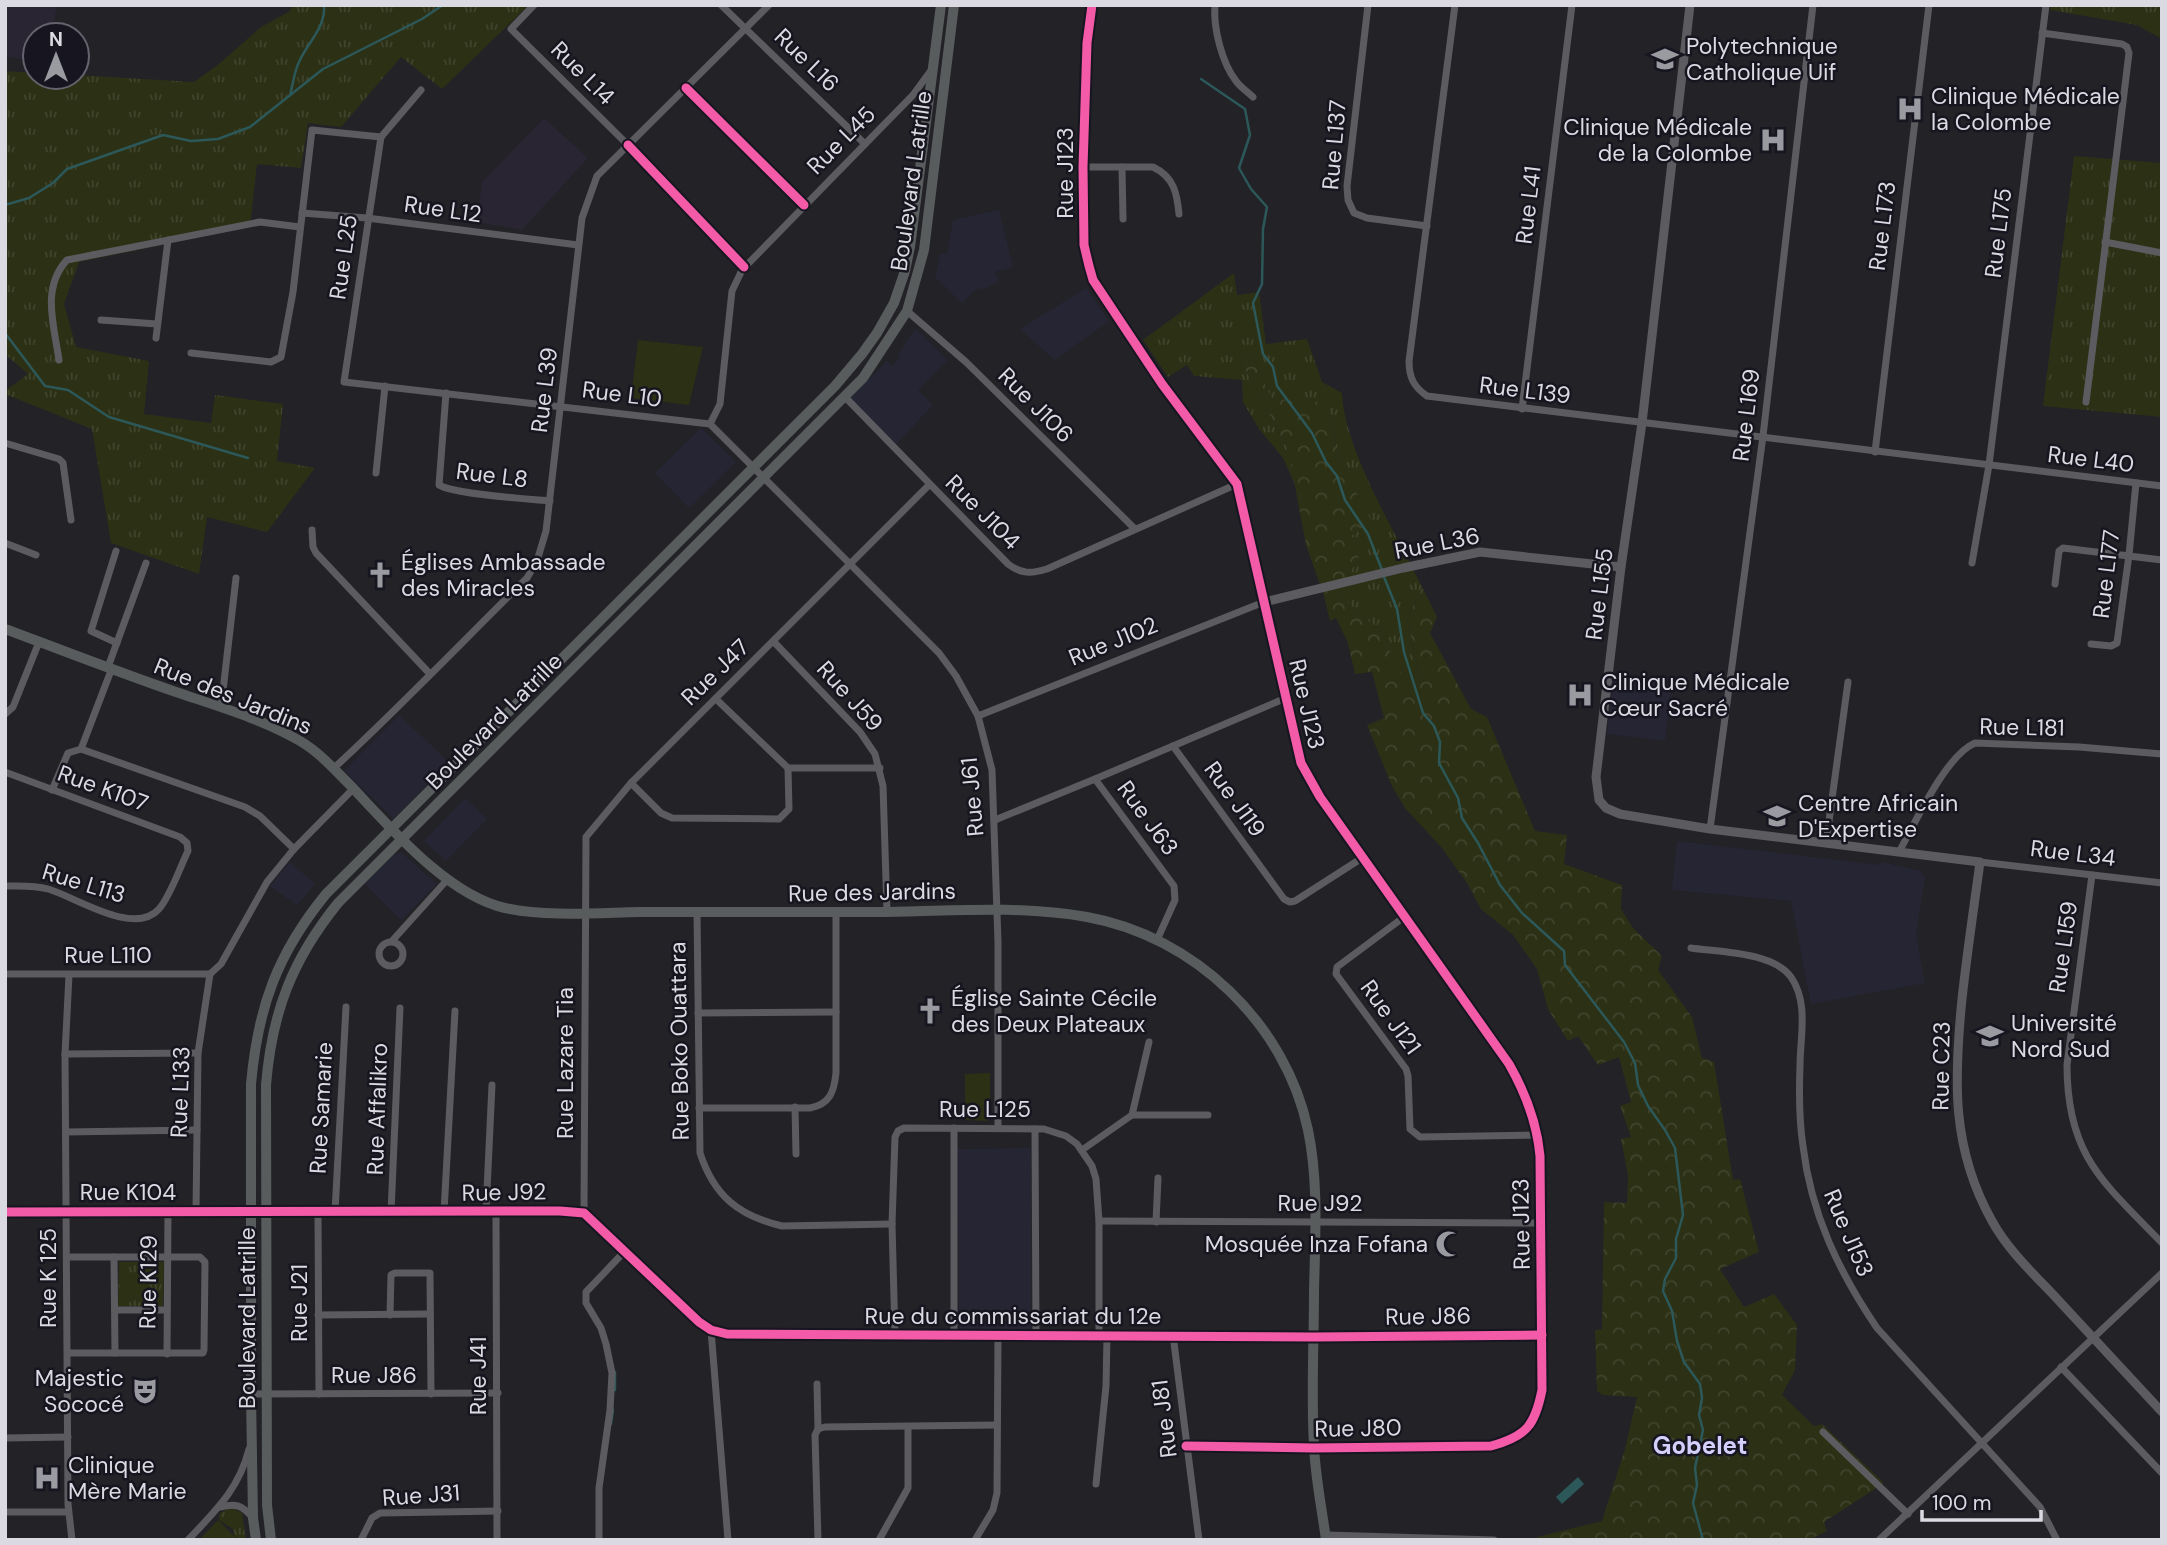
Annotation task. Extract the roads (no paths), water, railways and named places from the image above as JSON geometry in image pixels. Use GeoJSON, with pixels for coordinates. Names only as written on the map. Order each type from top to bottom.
{"type":"FeatureCollection","features":[{"type":"Feature","properties":{"kind":"main road","name":"Boulevard Latrille"},"geometry":{"type":"LineString","coordinates":[[256,1540],[251,1442],[250,1211],[254,1058],[265,1005],[287,948],[326,894],[850,369],[877,333],[894,303],[910,247],[941,5]]}},
{"type":"Feature","properties":{"kind":"main road","name":"Boulevard Latrille"},"geometry":{"type":"LineString","coordinates":[[271,1540],[267,1505],[266,1085],[268,1058],[278,1009],[287,982],[307,945],[331,911],[845,397],[874,364],[907,311],[924,250],[954,5]]}},
{"type":"Feature","properties":{"kind":"main road","name":"Rue des Jardins"},"geometry":{"type":"LineString","coordinates":[[5,629],[221,708],[301,742],[334,768],[447,880],[484,902],[509,909],[584,913],[997,910],[1084,916],[1131,929],[1157,940],[1195,963],[1230,991],[1247,1009],[1280,1055],[1293,1080],[1308,1129],[1315,1223],[1314,1448],[1326,1537]]}},
{"type":"Feature","properties":{"kind":"street","name":"Rue L14"},"geometry":{"type":"LineString","coordinates":[[534,5],[510,29],[628,145],[743,268]]}},
{"type":"Feature","properties":{"kind":"street","name":"Rue L16"},"geometry":{"type":"LineString","coordinates":[[722,5],[865,144]]}},
{"type":"Feature","properties":{"kind":"street","name":"Rue L39"},"geometry":{"type":"LineString","coordinates":[[334,768],[391,715],[527,578],[544,543],[578,246],[584,207],[597,176],[769,5]]}},
{"type":"Feature","properties":{"kind":"street","name":"Rue J123"},"geometry":{"type":"LineString","coordinates":[[1092,5],[1087,43],[1083,167],[1084,245],[1093,280],[1162,384],[1237,484],[1298,754],[1307,776],[1509,1064],[1520,1083],[1538,1135],[1542,1390],[1537,1413],[1526,1430]]}},
{"type":"Feature","properties":{"kind":"street"},"geometry":{"type":"LineString","coordinates":[[1215,5],[1217,36],[1227,62],[1236,81],[1253,97]]}},
{"type":"Feature","properties":{"kind":"street","name":"Rue L137"},"geometry":{"type":"LineString","coordinates":[[1368,5],[1347,186],[1348,200],[1354,213],[1367,218],[1427,226]]}},
{"type":"Feature","properties":{"kind":"street","name":"Rue L139"},"geometry":{"type":"LineString","coordinates":[[1455,5],[1409,361],[1409,372],[1416,388],[1427,396],[1443,400],[1763,436],[2016,469]]}},
{"type":"Feature","properties":{"kind":"street","name":"Rue L41"},"geometry":{"type":"LineString","coordinates":[[1522,409],[1572,5]]}},
{"type":"Feature","properties":{"kind":"street","name":"Rue L155"},"geometry":{"type":"LineString","coordinates":[[1690,5],[1642,423],[1620,567],[1596,777],[1599,800],[1606,808],[1620,814],[1710,829],[1980,862]]}},
{"type":"Feature","properties":{"kind":"street","name":"Rue L169"},"geometry":{"type":"LineString","coordinates":[[1710,829],[1763,436],[1813,5]]}},
{"type":"Feature","properties":{"kind":"street","name":"Rue L173"},"geometry":{"type":"LineString","coordinates":[[1875,452],[1929,5]]}},
{"type":"Feature","properties":{"kind":"street","name":"Rue L175"},"geometry":{"type":"LineString","coordinates":[[1972,563],[1989,466],[2046,5]]}},
{"type":"Feature","properties":{"kind":"street"},"geometry":{"type":"LineString","coordinates":[[2042,33],[2122,44],[2129,52],[2086,402]]}},
{"type":"Feature","properties":{"kind":"street","name":"Rue L45"},"geometry":{"type":"LineString","coordinates":[[743,268],[913,95],[934,65]]}},
{"type":"Feature","properties":{"kind":"street"},"geometry":{"type":"LineString","coordinates":[[686,88],[804,205]]}},
{"type":"Feature","properties":{"kind":"street"},"geometry":{"type":"LineString","coordinates":[[191,353],[271,362],[281,357],[293,292],[312,130],[381,137],[421,90]]}},
{"type":"Feature","properties":{"kind":"street","name":"Rue L25"},"geometry":{"type":"LineString","coordinates":[[344,382],[381,137]]}},
{"type":"Feature","properties":{"kind":"street"},"geometry":{"type":"LineString","coordinates":[[1083,167],[1153,167],[1160,170],[1177,191],[1179,214]]}},
{"type":"Feature","properties":{"kind":"street"},"geometry":{"type":"LineString","coordinates":[[1122,167],[1123,219]]}},
{"type":"Feature","properties":{"kind":"street","name":"Rue L12"},"geometry":{"type":"LineString","coordinates":[[302,213],[367,218],[578,246]]}},
{"type":"Feature","properties":{"kind":"street"},"geometry":{"type":"LineString","coordinates":[[59,360],[50,290],[59,269],[67,260],[260,222],[300,227]]}},
{"type":"Feature","properties":{"kind":"street"},"geometry":{"type":"LineString","coordinates":[[156,338],[168,240]]}},
{"type":"Feature","properties":{"kind":"street"},"geometry":{"type":"LineString","coordinates":[[2105,242],[2162,253]]}},
{"type":"Feature","properties":{"kind":"street"},"geometry":{"type":"LineString","coordinates":[[743,268],[732,291],[719,404],[710,424],[754,466]]}},
{"type":"Feature","properties":{"kind":"street","name":"Rue J106"},"geometry":{"type":"LineString","coordinates":[[907,311],[966,362],[1135,529]]}},
{"type":"Feature","properties":{"kind":"street"},"geometry":{"type":"LineString","coordinates":[[101,320],[158,324]]}},
{"type":"Feature","properties":{"kind":"street","name":"Rue L10"},"geometry":{"type":"LineString","coordinates":[[344,382],[710,424]]}},
{"type":"Feature","properties":{"kind":"street"},"geometry":{"type":"LineString","coordinates":[[376,473],[385,386]]}},
{"type":"Feature","properties":{"kind":"street","name":"Rue L8"},"geometry":{"type":"LineString","coordinates":[[446,393],[439,485],[442,488],[550,501]]}},
{"type":"Feature","properties":{"kind":"street","name":"Rue J104"},"geometry":{"type":"LineString","coordinates":[[845,397],[1008,564],[1024,573],[1047,569],[1237,484]]}},
{"type":"Feature","properties":{"kind":"street"},"geometry":{"type":"LineString","coordinates":[[5,443],[59,459],[63,463],[71,520]]}},
{"type":"Feature","properties":{"kind":"street","name":"Rue J61"},"geometry":{"type":"LineString","coordinates":[[754,466],[939,653],[956,676],[978,716],[992,769],[995,820],[998,1128]]}},
{"type":"Feature","properties":{"kind":"street","name":"Rue L40"},"geometry":{"type":"LineString","coordinates":[[2016,469],[2162,486]]}},
{"type":"Feature","properties":{"kind":"street","name":"Rue L177"},"geometry":{"type":"LineString","coordinates":[[2091,644],[2111,646],[2117,643],[2136,483]]}},
{"type":"Feature","properties":{"kind":"street","name":"Rue J47"},"geometry":{"type":"LineString","coordinates":[[584,913],[586,836],[631,783],[929,485]]}},
{"type":"Feature","properties":{"kind":"street"},"geometry":{"type":"LineString","coordinates":[[312,530],[316,553],[430,674]]}},
{"type":"Feature","properties":{"kind":"street"},"geometry":{"type":"LineString","coordinates":[[5,542],[36,555]]}},
{"type":"Feature","properties":{"kind":"street"},"geometry":{"type":"LineString","coordinates":[[2055,584],[2059,551],[2063,548],[2162,560]]}},
{"type":"Feature","properties":{"kind":"street"},"geometry":{"type":"LineString","coordinates":[[116,551],[91,631],[117,643]]}},
{"type":"Feature","properties":{"kind":"street","name":"Rue L36"},"geometry":{"type":"LineString","coordinates":[[1264,602],[1479,552],[1620,567]]}},
{"type":"Feature","properties":{"kind":"street"},"geometry":{"type":"LineString","coordinates":[[81,749],[146,563]]}},
{"type":"Feature","properties":{"kind":"street"},"geometry":{"type":"LineString","coordinates":[[221,708],[236,578]]}},
{"type":"Feature","properties":{"kind":"street","name":"Rue J102"},"geometry":{"type":"LineString","coordinates":[[978,716],[1264,602]]}},
{"type":"Feature","properties":{"kind":"street"},"geometry":{"type":"LineString","coordinates":[[5,714],[13,707],[39,642]]}},
{"type":"Feature","properties":{"kind":"street","name":"Rue J59"},"geometry":{"type":"LineString","coordinates":[[774,642],[860,732],[875,754],[880,768],[884,804],[887,912]]}},
{"type":"Feature","properties":{"kind":"street"},"geometry":{"type":"LineString","coordinates":[[1826,843],[1849,682]]}},
{"type":"Feature","properties":{"kind":"street","name":"Rue J119"},"geometry":{"type":"LineString","coordinates":[[1286,698],[1173,746],[1284,899],[1295,901],[1362,858]]}},
{"type":"Feature","properties":{"kind":"street"},"geometry":{"type":"LineString","coordinates":[[716,699],[788,768],[880,768]]}},
{"type":"Feature","properties":{"kind":"street","name":"Rue L181"},"geometry":{"type":"LineString","coordinates":[[1899,852],[1934,789],[1967,746],[1976,743],[2080,747],[2162,754]]}},
{"type":"Feature","properties":{"kind":"street"},"geometry":{"type":"LineString","coordinates":[[1095,779],[1173,746]]}},
{"type":"Feature","properties":{"kind":"street"},"geometry":{"type":"LineString","coordinates":[[52,790],[68,753],[81,749],[245,807],[260,816],[294,849]]}},
{"type":"Feature","properties":{"kind":"street"},"geometry":{"type":"LineString","coordinates":[[631,783],[661,813],[672,818],[779,818],[789,809],[788,768]]}},
{"type":"Feature","properties":{"kind":"street","name":"Rue K107"},"geometry":{"type":"LineString","coordinates":[[5,772],[180,837],[187,843]]}},
{"type":"Feature","properties":{"kind":"street","name":"Rue J63"},"geometry":{"type":"LineString","coordinates":[[995,820],[1095,779],[1174,886],[1175,900],[1157,940]]}},
{"type":"Feature","properties":{"kind":"street"},"geometry":{"type":"LineString","coordinates":[[211,974],[221,964],[262,889],[294,849],[353,789]]}},
{"type":"Feature","properties":{"kind":"street","name":"Rue L113"},"geometry":{"type":"LineString","coordinates":[[5,886],[46,888],[110,915],[131,918],[148,916],[161,907],[188,850],[187,843]]}},
{"type":"Feature","properties":{"kind":"street","name":"Rue L34"},"geometry":{"type":"LineString","coordinates":[[1980,862],[2162,883]]}},
{"type":"Feature","properties":{"kind":"street","name":"Rue C23"},"geometry":{"type":"LineString","coordinates":[[1980,862],[1967,956],[1955,1093],[1966,1158],[1973,1181],[1993,1223],[2025,1266],[2162,1412]]}},
{"type":"Feature","properties":{"kind":"street","name":"Rue L159"},"geometry":{"type":"LineString","coordinates":[[2092,875],[2067,1065],[2067,1096],[2071,1120],[2077,1139],[2098,1176],[2162,1243]]}},
{"type":"Feature","properties":{"kind":"street"},"geometry":{"type":"LineString","coordinates":[[392,941],[447,880]]}},
{"type":"Feature","properties":{"kind":"street","name":"Rue Boko Ouattara"},"geometry":{"type":"LineString","coordinates":[[697,912],[700,1153],[711,1181],[732,1205],[766,1223],[782,1226],[892,1224]]}},
{"type":"Feature","properties":{"kind":"street"},"geometry":{"type":"LineString","coordinates":[[699,1108],[820,1106],[828,1100],[834,1090],[836,912]]}},
{"type":"Feature","properties":{"kind":"street","name":"Rue Lazare Tia"},"geometry":{"type":"LineString","coordinates":[[584,913],[584,1213]]}},
{"type":"Feature","properties":{"kind":"street","name":"Rue J121"},"geometry":{"type":"LineString","coordinates":[[1404,917],[1337,967],[1336,974],[1406,1069],[1409,1082],[1410,1129],[1420,1137],[1538,1135]]}},
{"type":"Feature","properties":{"kind":"street","name":"Rue J153"},"geometry":{"type":"LineString","coordinates":[[1691,948],[1764,959],[1790,975],[1799,991],[1802,1009],[1802,1145],[1810,1188],[1822,1229],[1837,1263],[1877,1328],[2040,1507],[2057,1540]]}},
{"type":"Feature","properties":{"kind":"street","name":"Rue L110"},"geometry":{"type":"LineString","coordinates":[[5,974],[211,974]]}},
{"type":"Feature","properties":{"kind":"street","name":"Rue L133"},"geometry":{"type":"LineString","coordinates":[[196,1211],[198,1053],[211,974]]}},
{"type":"Feature","properties":{"kind":"street","name":"Rue K 125"},"geometry":{"type":"LineString","coordinates":[[69,975],[65,1054],[68,1512],[72,1540]]}},
{"type":"Feature","properties":{"kind":"street","name":"Rue Samarie"},"geometry":{"type":"LineString","coordinates":[[335,1212],[346,1007]]}},
{"type":"Feature","properties":{"kind":"street","name":"Rue Affalikro"},"geometry":{"type":"LineString","coordinates":[[391,1212],[400,1008]]}},
{"type":"Feature","properties":{"kind":"street"},"geometry":{"type":"LineString","coordinates":[[444,1212],[454,1011]]}},
{"type":"Feature","properties":{"kind":"street"},"geometry":{"type":"LineString","coordinates":[[698,1013],[836,1012]]}},
{"type":"Feature","properties":{"kind":"street"},"geometry":{"type":"LineString","coordinates":[[1132,1115],[1149,1042]]}},
{"type":"Feature","properties":{"kind":"street"},"geometry":{"type":"LineString","coordinates":[[65,1054],[198,1053]]}},
{"type":"Feature","properties":{"kind":"street"},"geometry":{"type":"LineString","coordinates":[[486,1211],[492,1086]]}},
{"type":"Feature","properties":{"kind":"street"},"geometry":{"type":"LineString","coordinates":[[795,1107],[796,1154]]}},
{"type":"Feature","properties":{"kind":"street"},"geometry":{"type":"LineString","coordinates":[[1096,1484],[1106,1387],[1096,1179],[1093,1166],[1082,1150],[1132,1115],[1208,1115]]}},
{"type":"Feature","properties":{"kind":"street","name":"Rue L125"},"geometry":{"type":"LineString","coordinates":[[895,1336],[892,1224],[895,1137],[898,1131],[904,1128],[1055,1131],[1066,1136],[1082,1150]]}},
{"type":"Feature","properties":{"kind":"street"},"geometry":{"type":"LineString","coordinates":[[954,1128],[954,1336]]}},
{"type":"Feature","properties":{"kind":"street"},"geometry":{"type":"LineString","coordinates":[[1035,1129],[1036,1336]]}},
{"type":"Feature","properties":{"kind":"street"},"geometry":{"type":"LineString","coordinates":[[66,1132],[197,1130]]}},
{"type":"Feature","properties":{"kind":"street"},"geometry":{"type":"LineString","coordinates":[[1156,1222],[1158,1178]]}},
{"type":"Feature","properties":{"kind":"street","name":"Rue K104"},"geometry":{"type":"LineString","coordinates":[[5,1212],[250,1211]]}},
{"type":"Feature","properties":{"kind":"street","name":"Rue J92"},"geometry":{"type":"LineString","coordinates":[[250,1211],[584,1213]]}},
{"type":"Feature","properties":{"kind":"street","name":"Rue K129"},"geometry":{"type":"LineString","coordinates":[[167,1354],[168,1212]]}},
{"type":"Feature","properties":{"kind":"street","name":"Rue J21"},"geometry":{"type":"LineString","coordinates":[[318,1212],[319,1394]]}},
{"type":"Feature","properties":{"kind":"street","name":"Rue J41"},"geometry":{"type":"LineString","coordinates":[[496,1212],[497,1540]]}},
{"type":"Feature","properties":{"kind":"street"},"geometry":{"type":"LineString","coordinates":[[584,1213],[699,1322],[711,1330],[728,1540]]}},
{"type":"Feature","properties":{"kind":"street","name":"Rue J92"},"geometry":{"type":"LineString","coordinates":[[1099,1221],[1541,1223]]}},
{"type":"Feature","properties":{"kind":"street"},"geometry":{"type":"LineString","coordinates":[[599,1540],[599,1488],[610,1410],[612,1373],[601,1328],[584,1298],[586,1292],[625,1251]]}},
{"type":"Feature","properties":{"kind":"street"},"geometry":{"type":"LineString","coordinates":[[68,1257],[204,1258],[205,1324],[203,1353],[68,1353]]}},
{"type":"Feature","properties":{"kind":"street"},"geometry":{"type":"LineString","coordinates":[[114,1258],[115,1353]]}},
{"type":"Feature","properties":{"kind":"street"},"geometry":{"type":"LineString","coordinates":[[390,1315],[391,1275],[425,1271],[430,1273],[431,1394]]}},
{"type":"Feature","properties":{"kind":"street"},"geometry":{"type":"LineString","coordinates":[[1879,1540],[2162,1272]]}},
{"type":"Feature","properties":{"kind":"street"},"geometry":{"type":"LineString","coordinates":[[115,1310],[167,1310]]}},
{"type":"Feature","properties":{"kind":"street"},"geometry":{"type":"LineString","coordinates":[[318,1315],[430,1314]]}},
{"type":"Feature","properties":{"kind":"street","name":"Rue du commissariat du 12e"},"geometry":{"type":"LineString","coordinates":[[711,1330],[727,1334],[895,1336],[1314,1337]]}},
{"type":"Feature","properties":{"kind":"street","name":"Rue J81"},"geometry":{"type":"LineString","coordinates":[[1174,1335],[1199,1540]]}},
{"type":"Feature","properties":{"kind":"street","name":"Rue J86"},"geometry":{"type":"LineString","coordinates":[[1314,1337],[1542,1335]]}},
{"type":"Feature","properties":{"kind":"street"},"geometry":{"type":"LineString","coordinates":[[975,1540],[996,1501],[998,1336]]}},
{"type":"Feature","properties":{"kind":"street"},"geometry":{"type":"LineString","coordinates":[[2062,1367],[2162,1473]]}},
{"type":"Feature","properties":{"kind":"street"},"geometry":{"type":"LineString","coordinates":[[817,1384],[818,1429],[815,1435],[818,1540]]}},
{"type":"Feature","properties":{"kind":"street","name":"Rue J86"},"geometry":{"type":"LineString","coordinates":[[251,1394],[498,1393]]}},
{"type":"Feature","properties":{"kind":"street"},"geometry":{"type":"LineString","coordinates":[[818,1429],[997,1425]]}},
{"type":"Feature","properties":{"kind":"street"},"geometry":{"type":"LineString","coordinates":[[879,1540],[908,1488],[908,1427]]}},
{"type":"Feature","properties":{"kind":"street","name":"Rue J80"},"geometry":{"type":"LineString","coordinates":[[1186,1446],[1492,1446],[1511,1440],[1526,1430]]}},
{"type":"Feature","properties":{"kind":"street"},"geometry":{"type":"LineString","coordinates":[[1823,1432],[1908,1514]]}},
{"type":"Feature","properties":{"kind":"street"},"geometry":{"type":"LineString","coordinates":[[5,1438],[68,1437]]}},
{"type":"Feature","properties":{"kind":"street"},"geometry":{"type":"LineString","coordinates":[[188,1540],[219,1507],[237,1482],[245,1466],[251,1442]]}},
{"type":"Feature","properties":{"kind":"street"},"geometry":{"type":"LineString","coordinates":[[219,1507],[231,1504],[242,1506],[253,1518]]}},
{"type":"Feature","properties":{"kind":"street"},"geometry":{"type":"LineString","coordinates":[[5,1511],[68,1512]]}},
{"type":"Feature","properties":{"kind":"street","name":"Rue J31"},"geometry":{"type":"LineString","coordinates":[[361,1540],[372,1518],[380,1513],[498,1511]]}},
{"type":"Feature","properties":{"kind":"street"},"geometry":{"type":"LineString","coordinates":[[1326,1537],[1494,1540]]}},
{"type":"Feature","properties":{"kind":"water"},"geometry":{"type":"Polygon","coordinates":[[[1578,1477],[1584,1484],[1562,1504],[1556,1497],[1578,1477]]]}},
{"type":"Feature","properties":{"kind":"waterway"},"geometry":{"type":"LineString","coordinates":[[290,95],[297,66],[322,21],[324,5]]}},
{"type":"Feature","properties":{"kind":"waterway"},"geometry":{"type":"LineString","coordinates":[[5,205],[29,198],[53,183],[67,169],[163,135],[191,141],[218,139],[250,127],[323,69],[422,19],[443,5]]}},
{"type":"Feature","properties":{"kind":"waterway"},"geometry":{"type":"LineString","coordinates":[[1201,79],[1245,109],[1250,135],[1239,168],[1251,189],[1267,207],[1263,229],[1262,284],[1253,303],[1263,354],[1273,367],[1277,386],[1312,433],[1326,462],[1337,476],[1345,500],[1368,534],[1382,570]]}},
{"type":"Feature","properties":{"kind":"waterway"},"geometry":{"type":"LineString","coordinates":[[5,333],[45,386],[68,390],[109,417],[248,458]]}},
{"type":"Feature","properties":{"kind":"waterway"},"geometry":{"type":"LineString","coordinates":[[1384,577],[1397,609],[1404,652],[1423,713],[1434,726],[1440,742],[1439,763],[1458,798],[1462,818],[1500,885],[1522,913],[1564,951],[1565,965],[1624,1042],[1635,1063],[1638,1085],[1648,1106],[1675,1148],[1683,1215],[1676,1239],[1676,1258],[1665,1279],[1663,1291],[1672,1311],[1684,1362],[1700,1384],[1702,1398],[1699,1415],[1703,1430],[1695,1468],[1697,1485],[1693,1503],[1703,1540]]}},
{"type":"Feature","properties":{"kind":"waterway"},"geometry":{"type":"LineString","coordinates":[[615,1372],[615,1390]]}},
{"type":"Feature","properties":{"kind":"waterway"},"geometry":{"type":"LineString","coordinates":[[611,1424],[613,1410]]}},
{"type":"Feature","properties":{"kind":"place","name":"Polytechnique Catholique Uif"},"geometry":{"type":"Point","coordinates":[1665,59]}},
{"type":"Feature","properties":{"kind":"place","name":"Clinique Médicale la Colombe"},"geometry":{"type":"Point","coordinates":[1910,109]}},
{"type":"Feature","properties":{"kind":"place","name":"Clinique Médicale de la Colombe"},"geometry":{"type":"Point","coordinates":[1773,140]}},
{"type":"Feature","properties":{"kind":"place","name":"Églises Ambassade des Miracles"},"geometry":{"type":"Point","coordinates":[380,575]}},
{"type":"Feature","properties":{"kind":"place","name":"Clinique Médicale Cœur Sacré"},"geometry":{"type":"Point","coordinates":[1580,695]}},
{"type":"Feature","properties":{"kind":"place","name":"Centre Africain D'Expertise"},"geometry":{"type":"Point","coordinates":[1777,816]}},
{"type":"Feature","properties":{"kind":"place","name":"Église Sainte Cécile des Deux Plateaux"},"geometry":{"type":"Point","coordinates":[930,1011]}},
{"type":"Feature","properties":{"kind":"place","name":"Université Nord Sud"},"geometry":{"type":"Point","coordinates":[1990,1036]}},
{"type":"Feature","properties":{"kind":"place","name":"Mosquée Inza Fofana"},"geometry":{"type":"Point","coordinates":[1449,1244]}},
{"type":"Feature","properties":{"kind":"place","name":"Majestic Sococé"},"geometry":{"type":"Point","coordinates":[145,1391]}},
{"type":"Feature","properties":{"kind":"place","name":"Clinique Mère Marie"},"geometry":{"type":"Point","coordinates":[47,1478]}},
{"type":"Feature","properties":{"kind":"district","name":"Gobelet"},"geometry":{"type":"Point","coordinates":[1700,1445]}}]}
